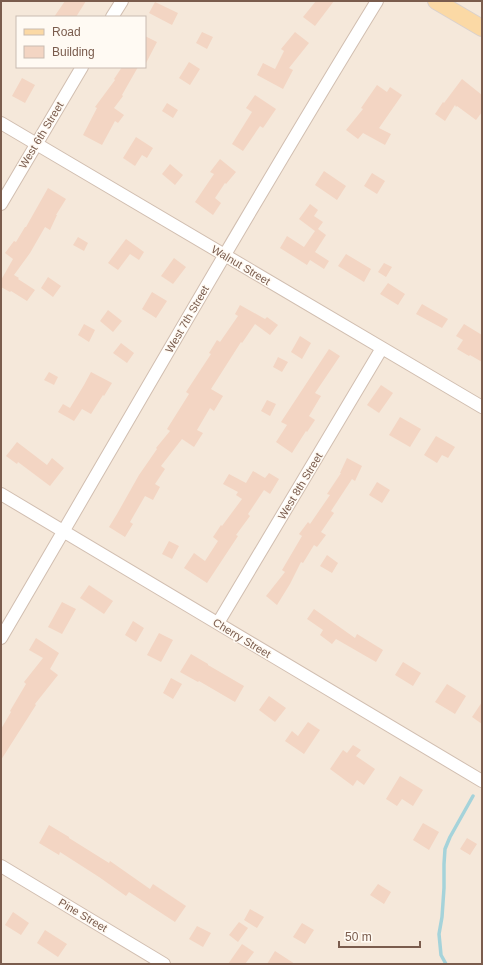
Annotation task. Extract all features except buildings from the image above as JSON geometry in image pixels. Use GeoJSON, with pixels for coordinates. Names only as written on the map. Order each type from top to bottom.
{"type":"FeatureCollection","features":[{"type":"Feature","properties":{"kind":"main road"},"geometry":{"type":"LineString","coordinates":[[436,1],[482,28]]}},
{"type":"Feature","properties":{"kind":"street"},"geometry":{"type":"LineString","coordinates":[[113,16],[122,1]]}},
{"type":"Feature","properties":{"kind":"street","name":"West 7th Street"},"geometry":{"type":"LineString","coordinates":[[1,638],[224,255],[376,1]]}},
{"type":"Feature","properties":{"kind":"street","name":"West 6th Street"},"geometry":{"type":"LineString","coordinates":[[1,204],[81,68]]}},
{"type":"Feature","properties":{"kind":"street","name":"Walnut Street"},"geometry":{"type":"LineString","coordinates":[[1,123],[482,408]]}},
{"type":"Feature","properties":{"kind":"street","name":"West 8th Street"},"geometry":{"type":"LineString","coordinates":[[218,623],[382,348]]}},
{"type":"Feature","properties":{"kind":"street","name":"Cherry Street"},"geometry":{"type":"LineString","coordinates":[[1,494],[482,782]]}},
{"type":"Feature","properties":{"kind":"street","name":"Pine Street"},"geometry":{"type":"LineString","coordinates":[[1,866],[164,964]]}},
{"type":"Feature","properties":{"kind":"shaded area"},"geometry":{"type":"Polygon","coordinates":[[[1,1],[482,1],[482,964],[1,964],[1,1]]]}},
{"type":"Feature","properties":{"kind":"waterway"},"geometry":{"type":"LineString","coordinates":[[446,964],[441,955],[439,934],[442,917],[445,849],[473,796]]}}]}
